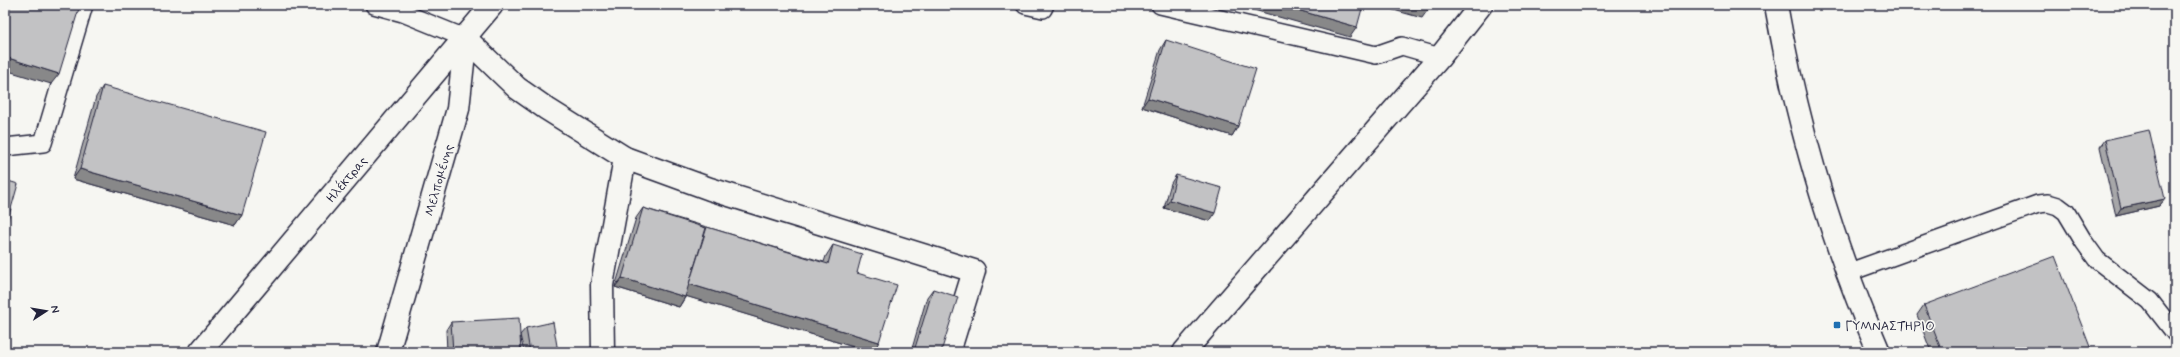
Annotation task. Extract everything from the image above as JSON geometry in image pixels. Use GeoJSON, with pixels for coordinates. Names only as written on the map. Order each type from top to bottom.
{"type":"FeatureCollection","features":[{"type":"Feature","properties":{"kind":"street","name":"Μελπομένης"},"geometry":{"type":"LineString","coordinates":[[388,352],[458,109],[465,38],[475,5]]}},
{"type":"Feature","properties":{"kind":"street","name":"Ηλέκτρας"},"geometry":{"type":"LineString","coordinates":[[200,352],[492,5]]}},
{"type":"Feature","properties":{"kind":"street"},"geometry":{"type":"LineString","coordinates":[[1184,352],[1440,58],[1481,5]]}},
{"type":"Feature","properties":{"kind":"street"},"geometry":{"type":"LineString","coordinates":[[1776,5],[1799,117],[1825,209],[1847,273],[1880,352]]}},
{"type":"Feature","properties":{"kind":"street"},"geometry":{"type":"LineString","coordinates":[[465,38],[518,88],[546,109],[626,158],[690,183],[974,271],[949,352]]}},
{"type":"Feature","properties":{"kind":"street"},"geometry":{"type":"LineString","coordinates":[[603,352],[602,286],[626,158]]}},
{"type":"Feature","properties":{"kind":"lane"},"geometry":{"type":"LineString","coordinates":[[5,147],[44,143],[84,5]]}},
{"type":"Feature","properties":{"kind":"lane"},"geometry":{"type":"LineString","coordinates":[[374,5],[403,13],[465,38]]}},
{"type":"Feature","properties":{"kind":"lane"},"geometry":{"type":"LineString","coordinates":[[1026,5],[1043,9],[1045,5]]}},
{"type":"Feature","properties":{"kind":"lane"},"geometry":{"type":"LineString","coordinates":[[1160,5],[1376,55],[1402,46],[1440,58]]}},
{"type":"Feature","properties":{"kind":"lane"},"geometry":{"type":"LineString","coordinates":[[1847,273],[2038,204],[2048,203],[2058,206],[2066,212],[2094,256],[2150,301],[2175,333]]}},
{"type":"Feature","properties":{"kind":"building"},"geometry":{"type":"Polygon","coordinates":[[[5,5],[80,5],[59,74],[5,57],[5,5]]]}},
{"type":"Feature","properties":{"kind":"building"},"geometry":{"type":"Polygon","coordinates":[[[1280,5],[1363,5],[1357,27],[1280,5]]]}},
{"type":"Feature","properties":{"kind":"building"},"geometry":{"type":"Polygon","coordinates":[[[1420,5],[1430,5],[1429,8],[1420,5]]]}},
{"type":"Feature","properties":{"kind":"building"},"geometry":{"type":"Polygon","coordinates":[[[1166,40],[1256,69],[1238,126],[1148,98],[1166,40]]]}},
{"type":"Feature","properties":{"kind":"building"},"geometry":{"type":"Polygon","coordinates":[[[103,86],[266,132],[242,215],[80,169],[103,86]]]}},
{"type":"Feature","properties":{"kind":"building"},"geometry":{"type":"Polygon","coordinates":[[[2149,130],[2165,199],[2121,208],[2105,140],[2149,130]]]}},
{"type":"Feature","properties":{"kind":"building"},"geometry":{"type":"Polygon","coordinates":[[[1176,175],[1222,188],[1215,213],[1170,200],[1176,175]]]}},
{"type":"Feature","properties":{"kind":"building"},"geometry":{"type":"Polygon","coordinates":[[[5,180],[18,184],[5,230],[5,180]]]}},
{"type":"Feature","properties":{"kind":"building"},"geometry":{"type":"Polygon","coordinates":[[[643,208],[706,228],[685,297],[622,278],[643,208]]]}},
{"type":"Feature","properties":{"kind":"building"},"geometry":{"type":"Polygon","coordinates":[[[707,227],[828,264],[833,245],[862,254],[857,273],[897,285],[879,342],[689,284],[707,227]]]}},
{"type":"Feature","properties":{"kind":"building"},"geometry":{"type":"Polygon","coordinates":[[[2055,256],[2092,352],[1942,352],[1924,305],[2055,256]]]}},
{"type":"Feature","properties":{"kind":"building"},"geometry":{"type":"Polygon","coordinates":[[[933,289],[958,297],[941,352],[916,352],[914,351],[933,289]]]}},
{"type":"Feature","properties":{"kind":"building"},"geometry":{"type":"Polygon","coordinates":[[[519,318],[521,352],[453,352],[451,322],[519,318]]]}},
{"type":"Feature","properties":{"kind":"building"},"geometry":{"type":"Polygon","coordinates":[[[553,322],[558,352],[530,352],[526,328],[553,322]]]}},
{"type":"Feature","properties":{"kind":"building"},"geometry":{"type":"Polygon","coordinates":[[[2175,349],[2175,352],[2167,352],[2175,349]]]}},
{"type":"Feature","properties":{"kind":"place","name":"ΓΥΜΝΑΣΤΗΡΙΟ"},"geometry":{"type":"Point","coordinates":[1837,325]}}]}
